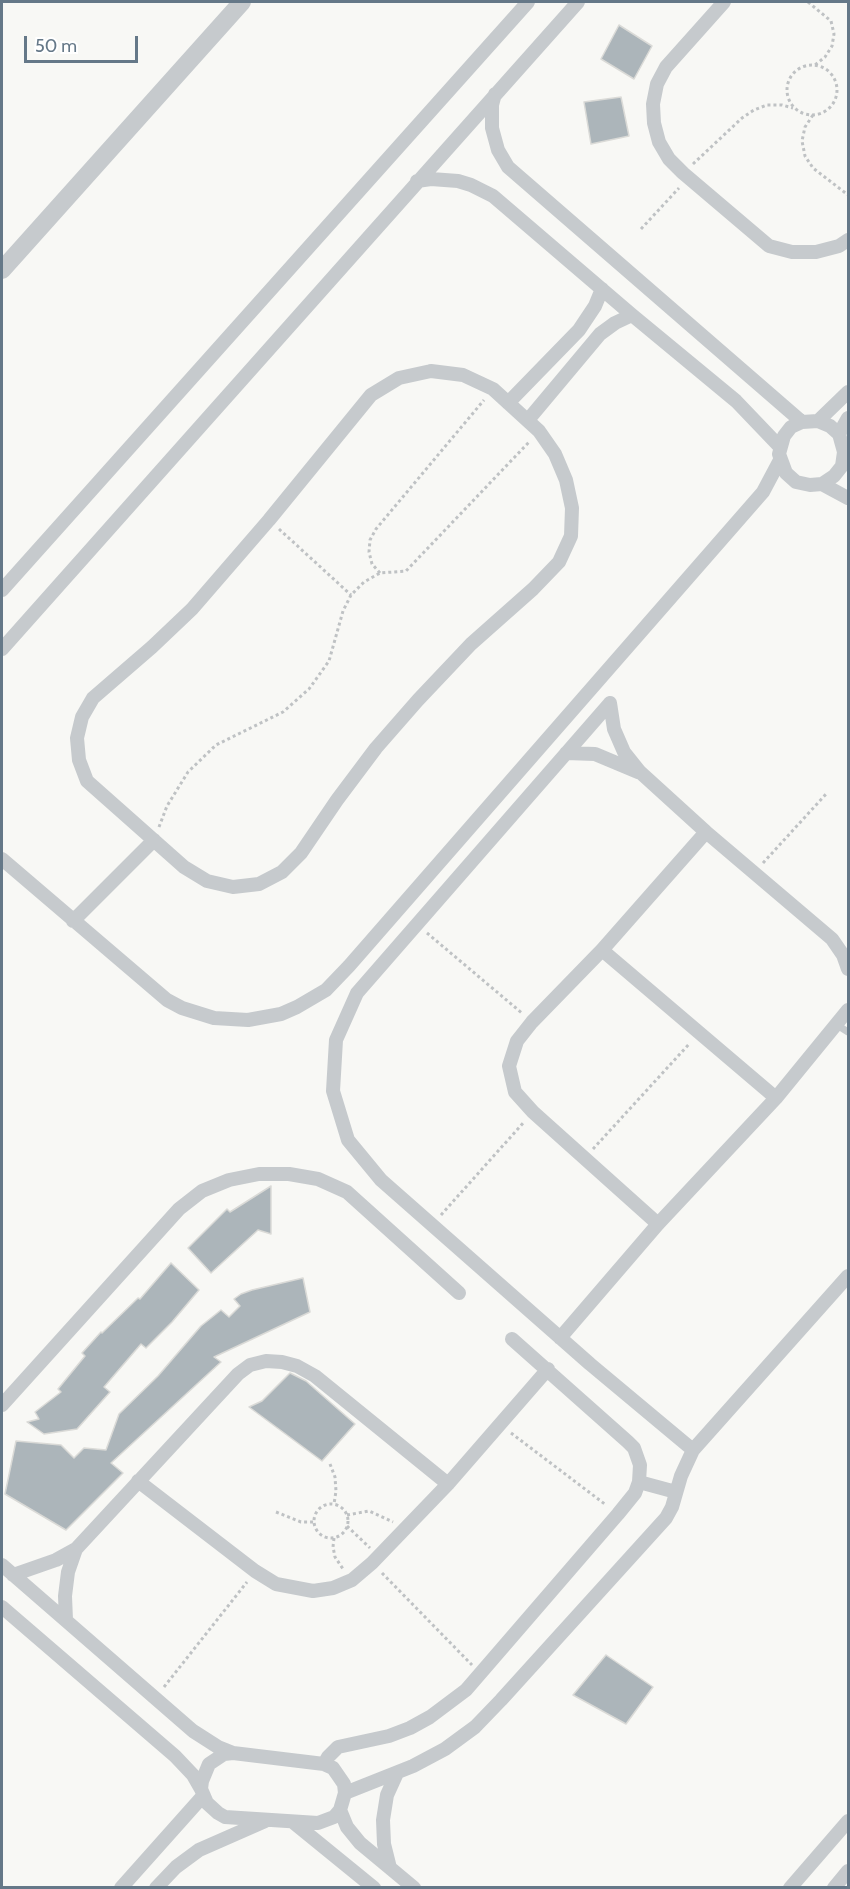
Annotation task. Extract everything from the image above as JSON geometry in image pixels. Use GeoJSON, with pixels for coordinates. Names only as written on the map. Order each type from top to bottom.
{"type":"FeatureCollection","features":[{"type":"Feature","properties":{"kind":"street"},"geometry":{"type":"LineString","coordinates":[[2,270],[242,2]]}},
{"type":"Feature","properties":{"kind":"street"},"geometry":{"type":"LineString","coordinates":[[2,590],[528,2]]}},
{"type":"Feature","properties":{"kind":"street"},"geometry":{"type":"LineString","coordinates":[[2,649],[578,2]]}},
{"type":"Feature","properties":{"kind":"street"},"geometry":{"type":"LineString","coordinates":[[724,2],[666,67],[657,84],[653,104],[654,123],[659,142],[669,159],[685,176],[769,246],[792,252],[816,252],[839,246],[849,240]]}},
{"type":"Feature","properties":{"kind":"street"},"geometry":{"type":"LineString","coordinates":[[495,94],[492,105],[492,128],[498,150],[508,167],[802,422]]}},
{"type":"Feature","properties":{"kind":"street"},"geometry":{"type":"LineString","coordinates":[[2,859],[167,1000],[197,1014],[231,1020],[248,1020],[281,1014],[312,1000],[350,966],[763,492],[780,453],[784,436],[791,428],[802,422],[818,421],[830,426],[839,434],[846,455],[842,465],[834,476],[822,484],[810,485],[796,482],[786,472],[780,453],[736,401],[501,203],[482,190],[458,181],[445,179],[417,181]]}},
{"type":"Feature","properties":{"kind":"street"},"geometry":{"type":"LineString","coordinates":[[508,403],[579,330],[595,306],[602,289]]}},
{"type":"Feature","properties":{"kind":"street"},"geometry":{"type":"LineString","coordinates":[[528,420],[600,334],[615,323],[632,315]]}},
{"type":"Feature","properties":{"kind":"street"},"geometry":{"type":"LineString","coordinates":[[431,371],[464,375],[493,390],[508,403],[539,431],[559,463],[566,480],[572,508],[571,536],[559,562],[533,589],[471,645],[418,700],[376,748],[301,853],[282,872],[259,884],[233,887],[207,881],[184,867],[87,781],[79,760],[77,738],[82,717],[93,698],[192,609],[269,520],[371,395],[399,378],[431,371]]}},
{"type":"Feature","properties":{"kind":"street"},"geometry":{"type":"LineString","coordinates":[[818,421],[849,392]]}},
{"type":"Feature","properties":{"kind":"street"},"geometry":{"type":"LineString","coordinates":[[839,434],[849,418]]}},
{"type":"Feature","properties":{"kind":"street"},"geometry":{"type":"LineString","coordinates":[[822,484],[849,498]]}},
{"type":"Feature","properties":{"kind":"street"},"geometry":{"type":"LineString","coordinates":[[693,1450],[560,1338],[381,1180],[348,1140],[333,1091],[336,1040],[357,993],[610,703],[617,736],[624,752],[640,772],[706,832],[832,939],[846,957],[849,969]]}},
{"type":"Feature","properties":{"kind":"street"},"geometry":{"type":"LineString","coordinates":[[566,753],[595,754],[640,772]]}},
{"type":"Feature","properties":{"kind":"street"},"geometry":{"type":"LineString","coordinates":[[658,1224],[533,1112],[515,1092],[509,1066],[517,1041],[532,1022],[602,950],[706,832]]}},
{"type":"Feature","properties":{"kind":"street"},"geometry":{"type":"LineString","coordinates":[[73,921],[154,840]]}},
{"type":"Feature","properties":{"kind":"street"},"geometry":{"type":"LineString","coordinates":[[602,950],[776,1098]]}},
{"type":"Feature","properties":{"kind":"street"},"geometry":{"type":"LineString","coordinates":[[560,1338],[658,1224],[843,1029],[849,1010]]}},
{"type":"Feature","properties":{"kind":"street"},"geometry":{"type":"LineString","coordinates":[[2,1405],[179,1209],[201,1191],[229,1180],[259,1174],[289,1174],[318,1179],[347,1192],[459,1293]]}},
{"type":"Feature","properties":{"kind":"street"},"geometry":{"type":"LineString","coordinates":[[345,1793],[397,1773],[445,1749],[495,1707],[666,1518],[693,1450],[849,1276]]}},
{"type":"Feature","properties":{"kind":"street"},"geometry":{"type":"LineString","coordinates":[[324,1764],[338,1747],[388,1736],[430,1717],[466,1690],[618,1514],[634,1493],[639,1482],[640,1465],[634,1448],[512,1339]]}},
{"type":"Feature","properties":{"kind":"street"},"geometry":{"type":"LineString","coordinates":[[14,1575],[57,1560],[76,1549],[238,1374],[250,1365],[266,1361],[297,1366],[315,1376],[448,1485]]}},
{"type":"Feature","properties":{"kind":"street"},"geometry":{"type":"LineString","coordinates":[[138,1481],[255,1572],[276,1584],[313,1591],[333,1588],[352,1580],[375,1560],[448,1485],[548,1370]]}},
{"type":"Feature","properties":{"kind":"street"},"geometry":{"type":"LineString","coordinates":[[639,1482],[676,1492]]}},
{"type":"Feature","properties":{"kind":"street"},"geometry":{"type":"LineString","coordinates":[[66,1620],[65,1596],[68,1572],[76,1549]]}},
{"type":"Feature","properties":{"kind":"street"},"geometry":{"type":"LineString","coordinates":[[2,1565],[203,1738],[233,1753]]}},
{"type":"Feature","properties":{"kind":"street"},"geometry":{"type":"LineString","coordinates":[[2,1607],[175,1756],[193,1775],[202,1792],[212,1809],[225,1816],[318,1823],[334,1817],[340,1810],[345,1793],[344,1784],[339,1775],[324,1764],[233,1753],[224,1754],[209,1764],[204,1772],[202,1792],[121,1887]]}},
{"type":"Feature","properties":{"kind":"street"},"geometry":{"type":"LineString","coordinates":[[390,1868],[384,1844],[383,1820],[387,1796],[397,1773]]}},
{"type":"Feature","properties":{"kind":"street"},"geometry":{"type":"LineString","coordinates":[[340,1810],[352,1835],[414,1887]]}},
{"type":"Feature","properties":{"kind":"street"},"geometry":{"type":"LineString","coordinates":[[156,1887],[176,1867],[199,1850],[268,1820]]}},
{"type":"Feature","properties":{"kind":"street"},"geometry":{"type":"LineString","coordinates":[[790,1887],[849,1821]]}},
{"type":"Feature","properties":{"kind":"street"},"geometry":{"type":"LineString","coordinates":[[293,1822],[374,1887]]}},
{"type":"Feature","properties":{"kind":"street"},"geometry":{"type":"LineString","coordinates":[[834,1887],[849,1871]]}},
{"type":"Feature","properties":{"kind":"path"},"geometry":{"type":"LineString","coordinates":[[808,2],[831,21],[834,34],[832,46],[825,57],[815,65]]}},
{"type":"Feature","properties":{"kind":"path"},"geometry":{"type":"LineString","coordinates":[[642,229],[685,176],[742,118],[754,110],[774,105],[814,115],[830,107],[837,90],[835,78],[827,69],[815,65],[803,66],[792,74],[787,92],[795,109]]}},
{"type":"Feature","properties":{"kind":"path"},"geometry":{"type":"LineString","coordinates":[[814,115],[805,127],[802,141],[805,156],[813,168],[849,195]]}},
{"type":"Feature","properties":{"kind":"path"},"geometry":{"type":"LineString","coordinates":[[381,573],[372,564],[369,552],[370,540],[376,529],[493,390]]}},
{"type":"Feature","properties":{"kind":"path"},"geometry":{"type":"LineString","coordinates":[[154,840],[167,806],[188,772],[216,745],[283,712],[309,689],[329,660],[343,611],[351,596],[364,582],[381,573],[406,571],[539,431]]}},
{"type":"Feature","properties":{"kind":"path"},"geometry":{"type":"LineString","coordinates":[[269,520],[351,596]]}},
{"type":"Feature","properties":{"kind":"path"},"geometry":{"type":"LineString","coordinates":[[754,873],[827,793]]}},
{"type":"Feature","properties":{"kind":"path"},"geometry":{"type":"LineString","coordinates":[[417,925],[532,1022]]}},
{"type":"Feature","properties":{"kind":"path"},"geometry":{"type":"LineString","coordinates":[[585,1158],[699,1033]]}},
{"type":"Feature","properties":{"kind":"path"},"geometry":{"type":"LineString","coordinates":[[431,1225],[533,1112]]}},
{"type":"Feature","properties":{"kind":"path"},"geometry":{"type":"LineString","coordinates":[[500,1425],[618,1514]]}},
{"type":"Feature","properties":{"kind":"path"},"geometry":{"type":"LineString","coordinates":[[330,1464],[336,1484],[334,1504]]}},
{"type":"Feature","properties":{"kind":"path"},"geometry":{"type":"LineString","coordinates":[[334,1504],[344,1510],[347,1515],[347,1526],[340,1536],[328,1538],[318,1533],[314,1522],[317,1510],[322,1506],[334,1504]]}},
{"type":"Feature","properties":{"kind":"path"},"geometry":{"type":"LineString","coordinates":[[347,1515],[369,1511],[406,1527]]}},
{"type":"Feature","properties":{"kind":"path"},"geometry":{"type":"LineString","coordinates":[[276,1512],[301,1522],[314,1522]]}},
{"type":"Feature","properties":{"kind":"path"},"geometry":{"type":"LineString","coordinates":[[347,1526],[375,1560],[481,1674]]}},
{"type":"Feature","properties":{"kind":"path"},"geometry":{"type":"LineString","coordinates":[[334,1538],[335,1557],[352,1580]]}},
{"type":"Feature","properties":{"kind":"path"},"geometry":{"type":"LineString","coordinates":[[155,1698],[255,1572]]}},
{"type":"Feature","properties":{"kind":"building"},"geometry":{"type":"Polygon","coordinates":[[[619,25],[652,46],[634,79],[601,59],[619,25]]]}},
{"type":"Feature","properties":{"kind":"building"},"geometry":{"type":"Polygon","coordinates":[[[621,97],[629,136],[591,144],[584,102],[621,97]]]}},
{"type":"Feature","properties":{"kind":"building"},"geometry":{"type":"Polygon","coordinates":[[[271,1186],[271,1234],[258,1230],[211,1273],[188,1248],[227,1209],[230,1212],[271,1186]]]}},
{"type":"Feature","properties":{"kind":"building"},"geometry":{"type":"Polygon","coordinates":[[[171,1263],[199,1290],[146,1348],[141,1344],[104,1387],[110,1392],[77,1429],[44,1434],[27,1422],[39,1419],[35,1412],[61,1392],[58,1389],[85,1356],[82,1353],[101,1332],[138,1298],[140,1299],[171,1263]]]}},
{"type":"Feature","properties":{"kind":"building"},"geometry":{"type":"Polygon","coordinates":[[[303,1278],[310,1312],[214,1357],[221,1362],[111,1463],[123,1473],[66,1530],[5,1494],[16,1441],[61,1445],[74,1458],[84,1448],[106,1450],[119,1414],[158,1376],[201,1326],[221,1310],[229,1317],[240,1306],[234,1299],[241,1294],[303,1278]]]}},
{"type":"Feature","properties":{"kind":"building"},"geometry":{"type":"Polygon","coordinates":[[[290,1373],[306,1381],[355,1424],[322,1461],[249,1407],[262,1401],[290,1373]]]}},
{"type":"Feature","properties":{"kind":"building"},"geometry":{"type":"Polygon","coordinates":[[[606,1655],[653,1687],[626,1724],[573,1695],[606,1655]]]}}]}
